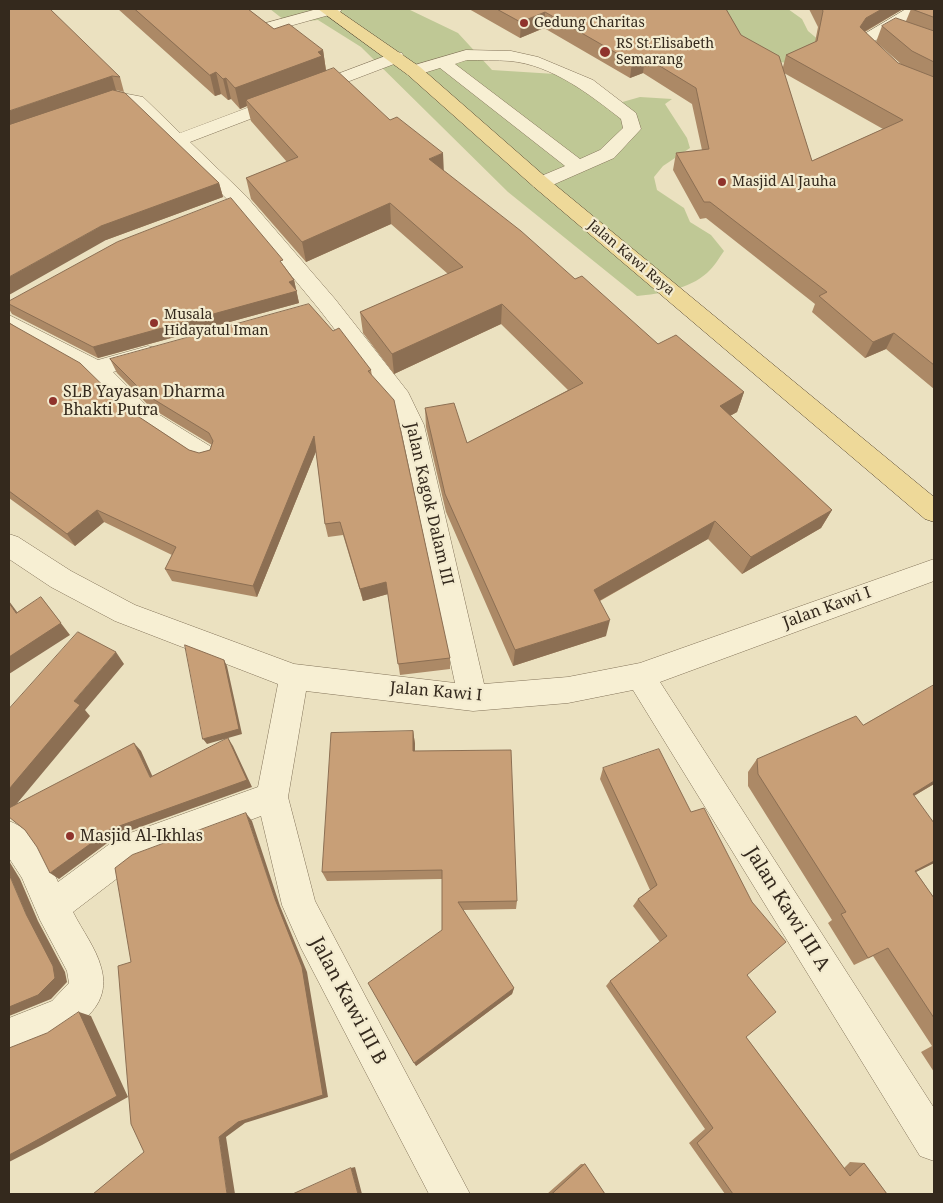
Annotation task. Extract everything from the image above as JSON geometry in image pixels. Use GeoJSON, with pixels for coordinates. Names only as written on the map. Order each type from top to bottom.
{"type":"FeatureCollection","features":[{"type":"Feature","properties":{"kind":"main road","name":"Jalan Kawi Raya"},"geometry":{"type":"LineString","coordinates":[[329,9],[396,56],[541,182],[934,512]]}},
{"type":"Feature","properties":{"kind":"street"},"geometry":{"type":"LineString","coordinates":[[261,29],[329,9]]}},
{"type":"Feature","properties":{"kind":"street"},"geometry":{"type":"LineString","coordinates":[[917,9],[909,12],[891,27],[868,39],[864,44],[898,73],[934,90]]}},
{"type":"Feature","properties":{"kind":"street"},"geometry":{"type":"LineString","coordinates":[[891,27],[908,33]]}},
{"type":"Feature","properties":{"kind":"street"},"geometry":{"type":"LineString","coordinates":[[414,71],[466,54],[511,56],[538,62],[587,84],[630,118],[632,129],[607,154],[541,182]]}},
{"type":"Feature","properties":{"kind":"street"},"geometry":{"type":"LineString","coordinates":[[178,140],[396,56]]}},
{"type":"Feature","properties":{"kind":"street"},"geometry":{"type":"LineString","coordinates":[[442,62],[578,167]]}},
{"type":"Feature","properties":{"kind":"street","name":"Jalan Kagok Dalam III"},"geometry":{"type":"LineString","coordinates":[[76,110],[116,97],[130,98],[143,106],[178,140],[230,204],[408,411],[474,698]]}},
{"type":"Feature","properties":{"kind":"street"},"geometry":{"type":"LineString","coordinates":[[11,310],[96,368],[142,415],[204,455]]}},
{"type":"Feature","properties":{"kind":"street"},"geometry":{"type":"LineString","coordinates":[[96,368],[164,350]]}},
{"type":"Feature","properties":{"kind":"street","name":"Jalan Kawi I"},"geometry":{"type":"LineString","coordinates":[[9,545],[62,579],[125,613],[294,677],[474,698],[568,690],[640,676],[934,570]]}},
{"type":"Feature","properties":{"kind":"street","name":"Jalan Kawi III A"},"geometry":{"type":"LineString","coordinates":[[640,676],[934,1142]]}},
{"type":"Feature","properties":{"kind":"street","name":"Jalan Kawi III B"},"geometry":{"type":"LineString","coordinates":[[294,677],[272,797],[299,905],[313,936],[450,1194]]}},
{"type":"Feature","properties":{"kind":"street"},"geometry":{"type":"LineString","coordinates":[[52,908],[100,868],[130,848],[272,797]]}},
{"type":"Feature","properties":{"kind":"street"},"geometry":{"type":"LineString","coordinates":[[9,836],[19,845],[34,866],[52,908],[84,967],[87,985],[79,1001],[64,1014],[9,1036]]}},
{"type":"Feature","properties":{"kind":"green space"},"geometry":{"type":"Polygon","coordinates":[[[270,9],[408,9],[458,33],[492,70],[555,74],[619,103],[640,97],[672,99],[665,104],[687,138],[690,148],[663,166],[654,177],[657,190],[684,208],[690,222],[711,235],[724,251],[710,271],[692,283],[665,292],[637,296],[508,192],[361,47],[318,20],[288,23],[270,9]]]}},
{"type":"Feature","properties":{"kind":"green space"},"geometry":{"type":"Polygon","coordinates":[[[708,9],[788,9],[802,19],[808,31],[826,46],[802,65],[780,62],[756,55],[708,9]]]}},
{"type":"Feature","properties":{"kind":"building"},"geometry":{"type":"Polygon","coordinates":[[[9,9],[50,9],[120,77],[112,76],[9,111],[9,9]]]}},
{"type":"Feature","properties":{"kind":"building"},"geometry":{"type":"Polygon","coordinates":[[[135,9],[248,9],[274,29],[289,24],[323,50],[318,52],[322,56],[235,88],[226,78],[223,79],[216,72],[210,75],[135,9]]]}},
{"type":"Feature","properties":{"kind":"building"},"geometry":{"type":"Polygon","coordinates":[[[497,9],[726,9],[741,35],[779,56],[812,161],[903,120],[786,55],[817,41],[822,9],[882,9],[866,18],[860,27],[898,63],[934,77],[934,365],[894,333],[873,342],[819,296],[827,292],[710,202],[704,202],[676,153],[709,149],[696,88],[645,57],[632,62],[545,12],[521,22],[497,9]]]}},
{"type":"Feature","properties":{"kind":"building"},"geometry":{"type":"Polygon","coordinates":[[[912,9],[934,9],[934,17],[912,9]]]}},
{"type":"Feature","properties":{"kind":"building"},"geometry":{"type":"Polygon","coordinates":[[[896,18],[934,31],[934,62],[912,51],[882,26],[896,18]]]}},
{"type":"Feature","properties":{"kind":"building"},"geometry":{"type":"Polygon","coordinates":[[[334,68],[390,120],[397,117],[443,153],[429,159],[521,231],[575,279],[582,276],[658,344],[676,335],[744,392],[720,406],[832,510],[751,557],[715,521],[594,590],[610,620],[515,650],[445,494],[425,408],[454,403],[467,443],[583,383],[502,304],[392,354],[360,312],[463,267],[390,203],[302,242],[246,178],[298,157],[246,100],[334,68]]]}},
{"type":"Feature","properties":{"kind":"building"},"geometry":{"type":"Polygon","coordinates":[[[113,90],[125,93],[219,183],[101,226],[9,277],[9,125],[113,90]]]}},
{"type":"Feature","properties":{"kind":"building"},"geometry":{"type":"Polygon","coordinates":[[[231,198],[283,260],[280,261],[294,280],[289,282],[297,291],[93,347],[9,304],[9,301],[117,242],[231,198]]]}},
{"type":"Feature","properties":{"kind":"building"},"geometry":{"type":"Polygon","coordinates":[[[309,304],[333,331],[339,328],[371,370],[368,371],[394,400],[450,658],[398,664],[386,582],[360,589],[340,522],[325,524],[314,436],[253,586],[165,569],[176,547],[97,510],[67,534],[9,491],[9,323],[80,363],[127,409],[189,450],[199,453],[210,450],[213,441],[209,433],[145,394],[110,359],[309,304]]]}},
{"type":"Feature","properties":{"kind":"building"},"geometry":{"type":"Polygon","coordinates":[[[41,597],[61,623],[9,657],[9,603],[16,613],[41,597]]]}},
{"type":"Feature","properties":{"kind":"building"},"geometry":{"type":"Polygon","coordinates":[[[78,632],[116,652],[74,701],[80,705],[9,789],[9,709],[78,632]]]}},
{"type":"Feature","properties":{"kind":"building"},"geometry":{"type":"Polygon","coordinates":[[[185,645],[224,660],[239,729],[203,739],[185,645]]]}},
{"type":"Feature","properties":{"kind":"building"},"geometry":{"type":"Polygon","coordinates":[[[934,685],[934,781],[913,794],[934,823],[934,861],[915,871],[934,898],[934,1018],[888,948],[868,958],[841,914],[846,912],[758,774],[757,759],[856,716],[863,725],[934,685]]]}},
{"type":"Feature","properties":{"kind":"building"},"geometry":{"type":"Polygon","coordinates":[[[413,731],[413,751],[511,750],[517,901],[458,902],[514,988],[414,1063],[368,983],[442,930],[442,870],[322,872],[331,733],[413,731]]]}},
{"type":"Feature","properties":{"kind":"building"},"geometry":{"type":"Polygon","coordinates":[[[228,738],[247,780],[111,829],[50,873],[37,847],[25,830],[9,817],[9,808],[134,743],[150,777],[228,738]]]}},
{"type":"Feature","properties":{"kind":"building"},"geometry":{"type":"Polygon","coordinates":[[[659,749],[691,812],[704,808],[752,902],[786,942],[747,975],[776,1012],[746,1037],[850,1176],[864,1163],[887,1194],[733,1194],[697,1143],[713,1128],[610,981],[667,936],[638,899],[657,885],[603,768],[659,749]]]}},
{"type":"Feature","properties":{"kind":"building"},"geometry":{"type":"Polygon","coordinates":[[[246,813],[275,899],[302,967],[323,1095],[238,1122],[219,1137],[227,1194],[93,1194],[144,1152],[131,1124],[118,966],[131,962],[115,868],[132,855],[246,813]]]}},
{"type":"Feature","properties":{"kind":"building"},"geometry":{"type":"Polygon","coordinates":[[[9,874],[26,914],[53,966],[55,978],[38,995],[9,1007],[9,981],[9,874]]]}},
{"type":"Feature","properties":{"kind":"building"},"geometry":{"type":"Polygon","coordinates":[[[79,1012],[117,1096],[9,1155],[9,1048],[47,1033],[79,1012]]]}},
{"type":"Feature","properties":{"kind":"building"},"geometry":{"type":"Polygon","coordinates":[[[585,1164],[605,1194],[552,1194],[585,1164]]]}},
{"type":"Feature","properties":{"kind":"building"},"geometry":{"type":"Polygon","coordinates":[[[351,1168],[358,1194],[293,1194],[351,1168]]]}},
{"type":"Feature","properties":{"kind":"place","name":"Gedung Charitas"},"geometry":{"type":"Point","coordinates":[524,23]}},
{"type":"Feature","properties":{"kind":"place","name":"RS St.Elisabeth Semarang"},"geometry":{"type":"Point","coordinates":[605,52]}},
{"type":"Feature","properties":{"kind":"place","name":"Masjid Al Jauha"},"geometry":{"type":"Point","coordinates":[722,182]}},
{"type":"Feature","properties":{"kind":"place","name":"Musala Hidayatul Iman"},"geometry":{"type":"Point","coordinates":[154,323]}},
{"type":"Feature","properties":{"kind":"place","name":"SLB Yayasan Dharma Bhakti Putra"},"geometry":{"type":"Point","coordinates":[53,401]}},
{"type":"Feature","properties":{"kind":"place","name":"Masjid Al-Ikhlas"},"geometry":{"type":"Point","coordinates":[70,836]}}]}
